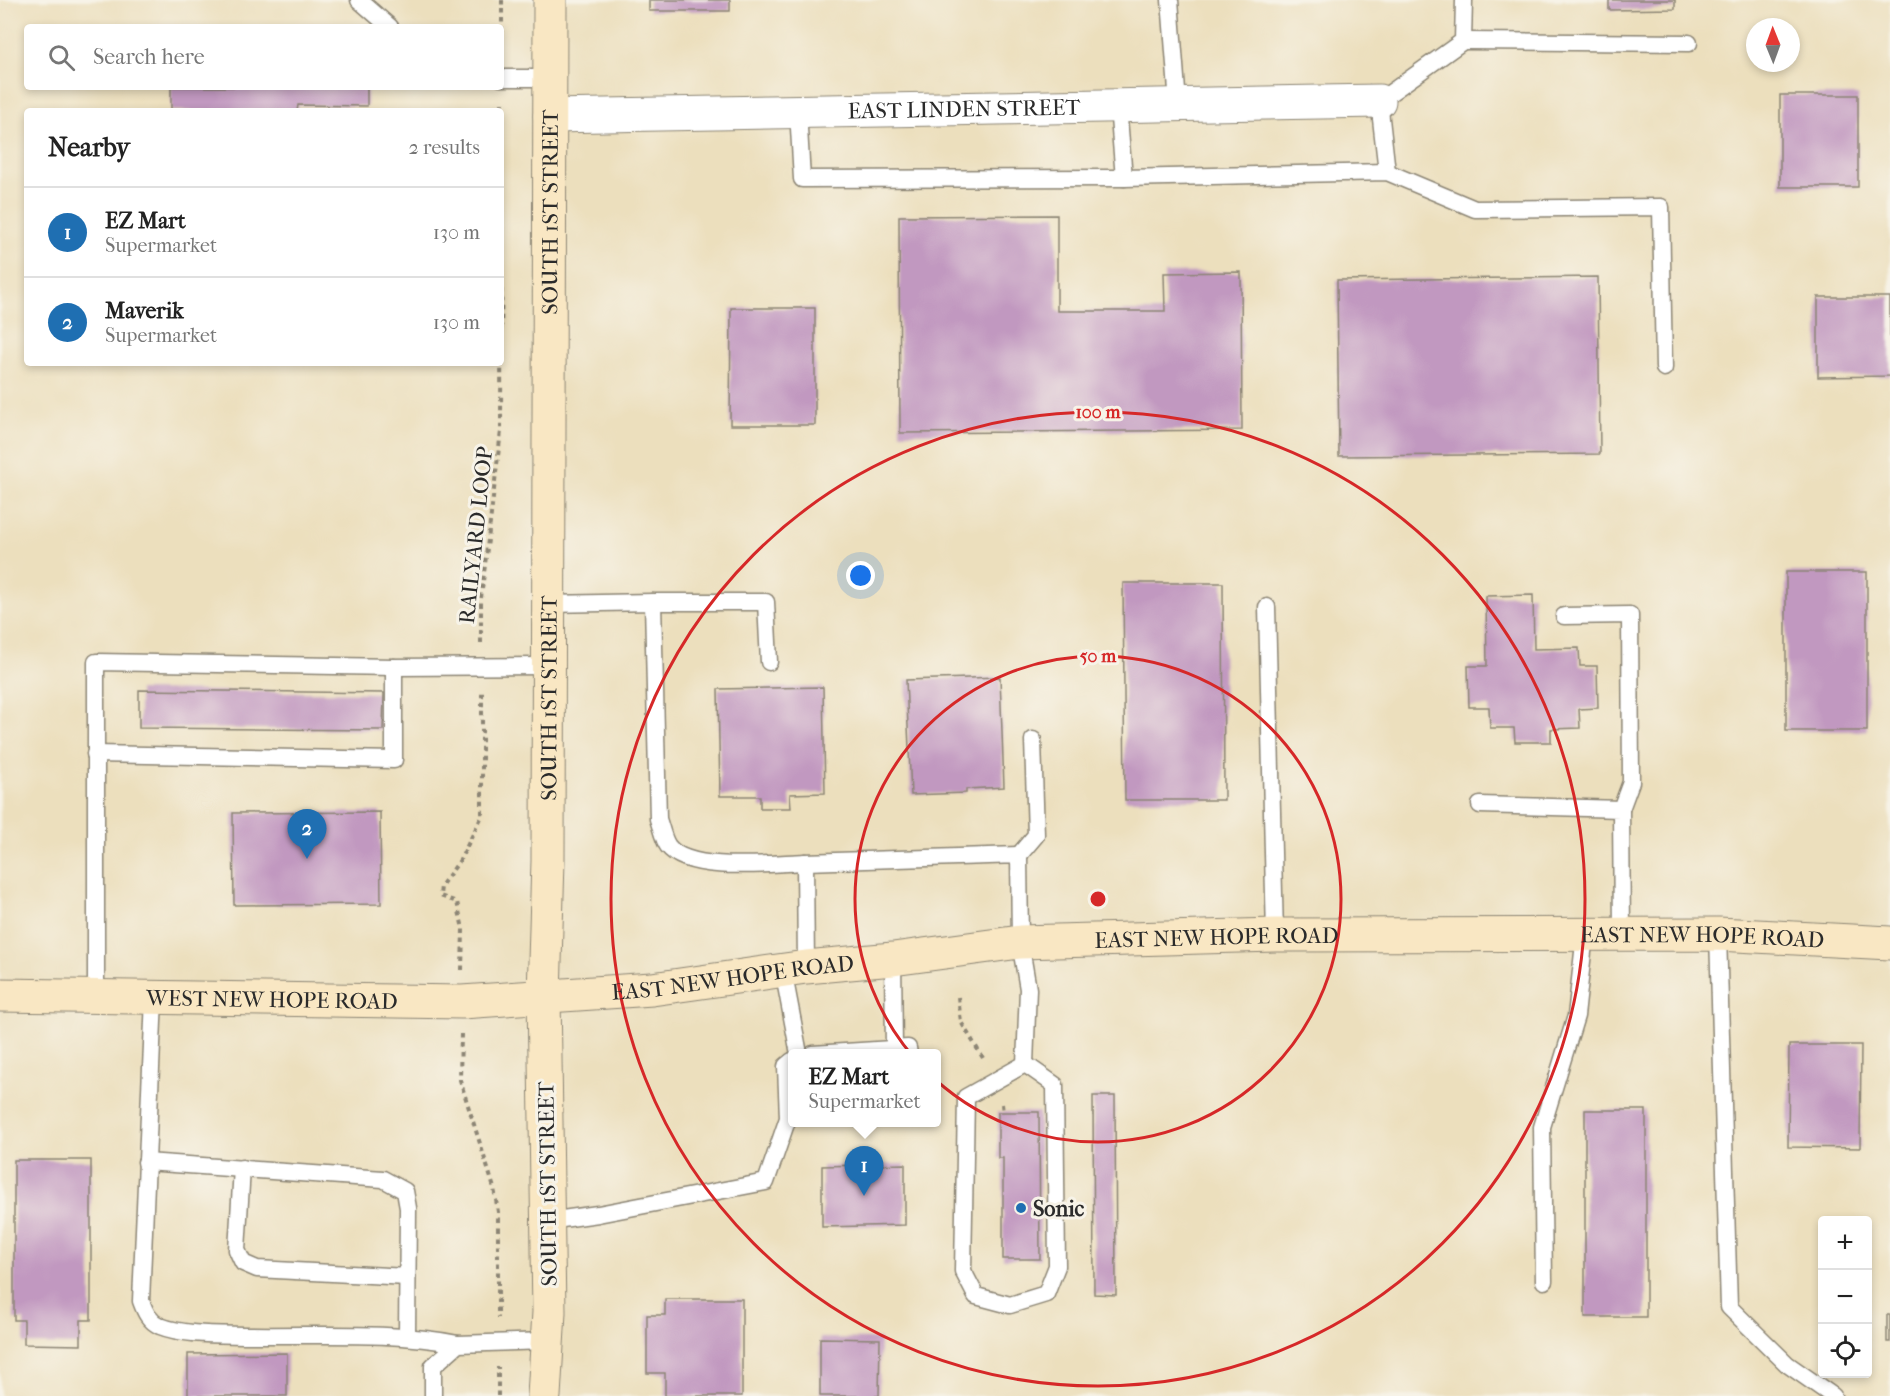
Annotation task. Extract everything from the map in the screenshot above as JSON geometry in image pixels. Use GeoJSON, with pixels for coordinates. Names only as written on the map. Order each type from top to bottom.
{"type":"FeatureCollection","features":[{"type":"Feature","properties":{"kind":"street","name":"SOUTH 1ST STREET"},"geometry":{"type":"LineString","coordinates":[[544,1396],[548,1221],[544,995],[548,874],[550,0]]}},
{"type":"Feature","properties":{"kind":"street","name":"EAST LINDEN STREET"},"geometry":{"type":"LineString","coordinates":[[550,116],[1379,100]]}},
{"type":"Feature","properties":{"kind":"street","name":"EAST NEW HOPE ROAD"},"geometry":{"type":"LineString","coordinates":[[544,995],[652,989],[1020,942],[1275,935],[1718,934],[1890,943]]}},
{"type":"Feature","properties":{"kind":"street","name":"WEST NEW HOPE ROAD"},"geometry":{"type":"LineString","coordinates":[[0,995],[462,1002],[544,995]]}},
{"type":"Feature","properties":{"kind":"lane"},"geometry":{"type":"LineString","coordinates":[[359,0],[387,24]]}},
{"type":"Feature","properties":{"kind":"lane"},"geometry":{"type":"LineString","coordinates":[[1170,0],[1178,104]]}},
{"type":"Feature","properties":{"kind":"lane"},"geometry":{"type":"LineString","coordinates":[[1463,41],[1464,0]]}},
{"type":"Feature","properties":{"kind":"lane"},"geometry":{"type":"LineString","coordinates":[[1387,172],[1379,100],[1463,41],[1689,43]]}},
{"type":"Feature","properties":{"kind":"lane"},"geometry":{"type":"LineString","coordinates":[[504,78],[550,78]]}},
{"type":"Feature","properties":{"kind":"lane"},"geometry":{"type":"LineString","coordinates":[[1118,106],[1124,178]]}},
{"type":"Feature","properties":{"kind":"lane"},"geometry":{"type":"LineString","coordinates":[[798,111],[802,179],[1124,178],[1387,172],[1475,209],[1660,207],[1664,368]]}},
{"type":"Feature","properties":{"kind":"lane"},"geometry":{"type":"LineString","coordinates":[[653,602],[658,819],[668,846],[687,860],[720,865],[1019,855]]}},
{"type":"Feature","properties":{"kind":"lane"},"geometry":{"type":"LineString","coordinates":[[549,604],[766,602],[769,662]]}},
{"type":"Feature","properties":{"kind":"lane"},"geometry":{"type":"LineString","coordinates":[[1267,607],[1275,935]]}},
{"type":"Feature","properties":{"kind":"lane"},"geometry":{"type":"LineString","coordinates":[[1564,616],[1630,615],[1631,782],[1621,809],[1622,934]]}},
{"type":"Feature","properties":{"kind":"lane"},"geometry":{"type":"LineString","coordinates":[[96,997],[96,662],[394,667],[549,666]]}},
{"type":"Feature","properties":{"kind":"lane"},"geometry":{"type":"LineString","coordinates":[[95,754],[394,760],[394,667]]}},
{"type":"Feature","properties":{"kind":"lane"},"geometry":{"type":"LineString","coordinates":[[1025,1064],[1028,989],[1020,942],[1019,855],[1036,835],[1033,741]]}},
{"type":"Feature","properties":{"kind":"lane"},"geometry":{"type":"LineString","coordinates":[[1480,805],[1621,809]]}},
{"type":"Feature","properties":{"kind":"lane"},"geometry":{"type":"LineString","coordinates":[[799,1049],[795,969],[805,862]]}},
{"type":"Feature","properties":{"kind":"lane"},"geometry":{"type":"LineString","coordinates":[[1544,1281],[1542,1127],[1576,1016],[1585,934]]}},
{"type":"Feature","properties":{"kind":"lane"},"geometry":{"type":"LineString","coordinates":[[1718,934],[1729,1307],[1786,1365],[1833,1396]]}},
{"type":"Feature","properties":{"kind":"lane"},"geometry":{"type":"LineString","coordinates":[[893,958],[902,1049]]}},
{"type":"Feature","properties":{"kind":"lane"},"geometry":{"type":"LineString","coordinates":[[153,998],[141,1301],[147,1316],[157,1325],[174,1330],[230,1334],[407,1337],[458,1344],[547,1341]]}},
{"type":"Feature","properties":{"kind":"lane"},"geometry":{"type":"LineString","coordinates":[[788,1064],[786,1066],[788,1092]]}},
{"type":"Feature","properties":{"kind":"lane"},"geometry":{"type":"LineString","coordinates":[[1025,1064],[1055,1085],[1057,1266],[1046,1294],[1010,1305],[976,1296],[963,1271],[966,1097],[1025,1064]]}},
{"type":"Feature","properties":{"kind":"lane"},"geometry":{"type":"LineString","coordinates":[[548,1221],[598,1214],[766,1182],[788,1123]]}},
{"type":"Feature","properties":{"kind":"lane"},"geometry":{"type":"LineString","coordinates":[[146,1162],[383,1179],[405,1191],[408,1208],[407,1337]]}},
{"type":"Feature","properties":{"kind":"lane"},"geometry":{"type":"LineString","coordinates":[[242,1168],[237,1251],[243,1263],[257,1269],[407,1277]]}},
{"type":"Feature","properties":{"kind":"lane"},"geometry":{"type":"LineString","coordinates":[[433,1396],[433,1366],[458,1344]]}},
{"type":"Feature","properties":{"kind":"path"},"geometry":{"type":"LineString","coordinates":[[502,0],[502,24]]}},
{"type":"Feature","properties":{"kind":"path","name":"RAILYARD LOOP"},"geometry":{"type":"LineString","coordinates":[[463,929],[457,902],[440,896],[441,886],[460,860],[482,816],[481,598],[501,431],[501,366]]}},
{"type":"Feature","properties":{"kind":"path"},"geometry":{"type":"LineString","coordinates":[[958,997],[961,1022],[982,1058]]}},
{"type":"Feature","properties":{"kind":"path"},"geometry":{"type":"LineString","coordinates":[[460,1080],[494,1188],[498,1212],[498,1311]]}},
{"type":"Feature","properties":{"kind":"path"},"geometry":{"type":"LineString","coordinates":[[498,1380],[498,1396]]}},
{"type":"Feature","properties":{"kind":"building"},"geometry":{"type":"Polygon","coordinates":[[[649,0],[730,0],[730,11],[649,11],[649,0]]]}},
{"type":"Feature","properties":{"kind":"building"},"geometry":{"type":"Polygon","coordinates":[[[1609,0],[1675,0],[1675,9],[1609,10],[1609,0]]]}},
{"type":"Feature","properties":{"kind":"building"},"geometry":{"type":"Polygon","coordinates":[[[171,90],[367,90],[367,106],[171,108],[171,90]]]}},
{"type":"Feature","properties":{"kind":"building"},"geometry":{"type":"Polygon","coordinates":[[[1780,95],[1858,95],[1858,187],[1780,187],[1780,95]]]}},
{"type":"Feature","properties":{"kind":"building"},"geometry":{"type":"Polygon","coordinates":[[[1057,215],[1057,311],[1165,311],[1164,273],[1241,272],[1242,430],[900,433],[899,216],[1057,215]]]}},
{"type":"Feature","properties":{"kind":"building"},"geometry":{"type":"Polygon","coordinates":[[[1598,277],[1600,454],[1339,456],[1337,280],[1598,277]]]}},
{"type":"Feature","properties":{"kind":"building"},"geometry":{"type":"Polygon","coordinates":[[[1818,297],[1890,297],[1890,376],[1818,377],[1818,297]]]}},
{"type":"Feature","properties":{"kind":"building"},"geometry":{"type":"Polygon","coordinates":[[[731,308],[815,308],[815,425],[730,425],[731,308]]]}},
{"type":"Feature","properties":{"kind":"building"},"geometry":{"type":"Polygon","coordinates":[[[1786,572],[1867,572],[1867,731],[1786,731],[1786,572]]]}},
{"type":"Feature","properties":{"kind":"building"},"geometry":{"type":"Polygon","coordinates":[[[1123,583],[1223,583],[1224,800],[1125,800],[1123,583]]]}},
{"type":"Feature","properties":{"kind":"building"},"geometry":{"type":"Polygon","coordinates":[[[1533,595],[1534,649],[1579,648],[1580,666],[1597,666],[1598,708],[1579,709],[1580,728],[1551,729],[1551,742],[1515,742],[1514,728],[1490,728],[1489,707],[1469,707],[1468,666],[1487,666],[1486,596],[1533,595]]]}},
{"type":"Feature","properties":{"kind":"building"},"geometry":{"type":"Polygon","coordinates":[[[1000,677],[1004,787],[966,789],[966,793],[911,795],[906,680],[1000,677]]]}},
{"type":"Feature","properties":{"kind":"building"},"geometry":{"type":"Polygon","coordinates":[[[823,687],[825,793],[790,794],[791,808],[760,808],[760,796],[720,796],[718,689],[823,687]]]}},
{"type":"Feature","properties":{"kind":"building"},"geometry":{"type":"Polygon","coordinates":[[[139,690],[384,693],[383,730],[139,728],[139,690]]]}},
{"type":"Feature","properties":{"kind":"building"},"geometry":{"type":"Polygon","coordinates":[[[380,812],[381,904],[234,905],[233,813],[380,812]]]}},
{"type":"Feature","properties":{"kind":"building"},"geometry":{"type":"Polygon","coordinates":[[[1789,1045],[1861,1045],[1860,1148],[1788,1147],[1789,1045]]]}},
{"type":"Feature","properties":{"kind":"building"},"geometry":{"type":"Polygon","coordinates":[[[1093,1096],[1115,1096],[1116,1295],[1094,1294],[1093,1096]]]}},
{"type":"Feature","properties":{"kind":"building"},"geometry":{"type":"Polygon","coordinates":[[[1585,1110],[1646,1110],[1646,1317],[1585,1317],[1585,1110]]]}},
{"type":"Feature","properties":{"kind":"building","name":"Sonic"},"geometry":{"type":"Polygon","coordinates":[[[998,1112],[1039,1112],[1040,1259],[1003,1259],[1003,1158],[998,1158],[998,1112]]]}},
{"type":"Feature","properties":{"kind":"building"},"geometry":{"type":"Polygon","coordinates":[[[14,1160],[91,1160],[91,1320],[81,1320],[81,1345],[24,1344],[24,1320],[14,1320],[14,1160]]]}},
{"type":"Feature","properties":{"kind":"building"},"geometry":{"type":"Polygon","coordinates":[[[905,1164],[905,1225],[822,1227],[822,1166],[905,1164]]]}},
{"type":"Feature","properties":{"kind":"building"},"geometry":{"type":"Polygon","coordinates":[[[665,1299],[742,1299],[742,1396],[665,1396],[665,1373],[647,1373],[647,1315],[665,1315],[665,1299]]]}},
{"type":"Feature","properties":{"kind":"building"},"geometry":{"type":"Polygon","coordinates":[[[1887,1315],[1890,1315],[1890,1342],[1887,1342],[1887,1315]]]}},
{"type":"Feature","properties":{"kind":"building"},"geometry":{"type":"Polygon","coordinates":[[[820,1338],[880,1339],[879,1396],[820,1396],[820,1338]]]}},
{"type":"Feature","properties":{"kind":"building"},"geometry":{"type":"Polygon","coordinates":[[[287,1353],[287,1396],[188,1396],[188,1354],[287,1353]]]}},
{"type":"Feature","properties":{"kind":"place","name":"Maverik"},"geometry":{"type":"Point","coordinates":[307,859]}},
{"type":"Feature","properties":{"kind":"place","name":"EZ Mart"},"geometry":{"type":"Point","coordinates":[864,1196]}},
{"type":"Feature","properties":{"kind":"place","name":"Sonic"},"geometry":{"type":"Point","coordinates":[1021,1208]}}]}
